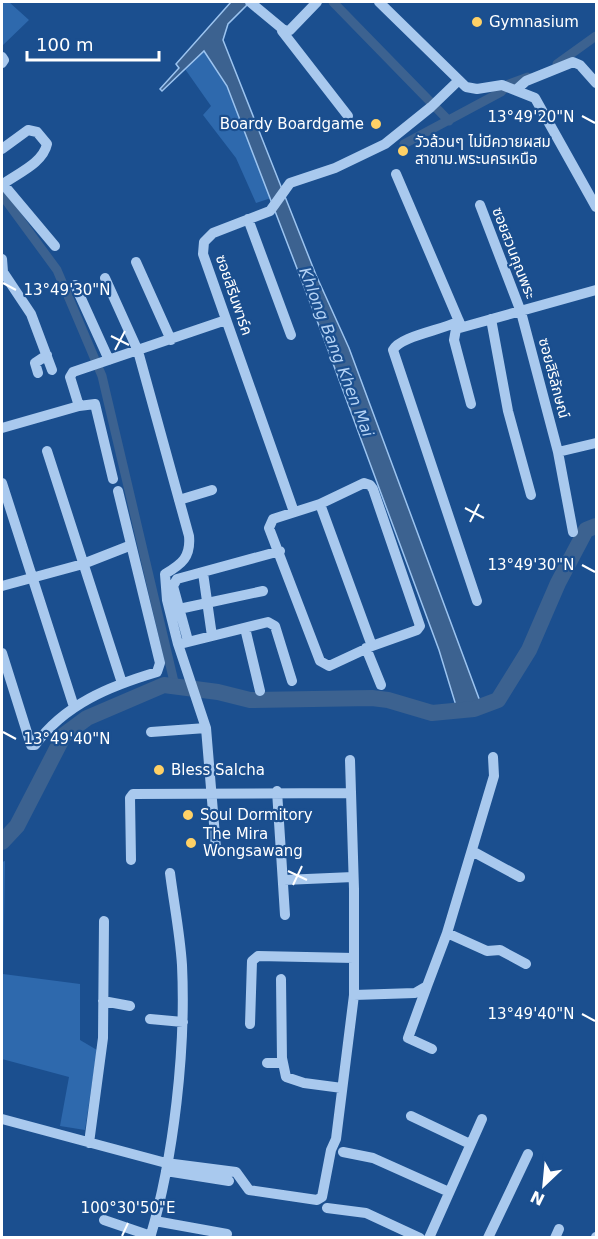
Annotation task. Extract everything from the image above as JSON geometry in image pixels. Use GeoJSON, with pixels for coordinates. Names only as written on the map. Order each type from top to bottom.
{"type":"FeatureCollection","features":[{"type":"Feature","properties":{"kind":"street"},"geometry":{"type":"LineString","coordinates":[[282,31],[290,30],[317,2]]}},
{"type":"Feature","properties":{"kind":"street"},"geometry":{"type":"LineString","coordinates":[[379,2],[458,81],[477,89],[509,88],[573,62],[580,65],[597,83]]}},
{"type":"Feature","properties":{"kind":"street"},"geometry":{"type":"LineString","coordinates":[[252,3],[282,31],[348,116]]}},
{"type":"Feature","properties":{"kind":"street"},"geometry":{"type":"LineString","coordinates":[[2,57],[4,60],[2,63]]}},
{"type":"Feature","properties":{"kind":"street","name":"ซอยสิรีนพาร์ค"},"geometry":{"type":"LineString","coordinates":[[294,512],[204,254],[204,242],[213,233],[270,211],[284,187],[290,183],[335,168],[385,144],[431,107],[458,81]]}},
{"type":"Feature","properties":{"kind":"street"},"geometry":{"type":"LineString","coordinates":[[509,88],[535,98],[597,207]]}},
{"type":"Feature","properties":{"kind":"street"},"geometry":{"type":"LineString","coordinates":[[2,149],[28,130],[37,132],[47,144],[39,158],[2,183],[55,246]]}},
{"type":"Feature","properties":{"kind":"street"},"geometry":{"type":"LineString","coordinates":[[396,174],[460,324]]}},
{"type":"Feature","properties":{"kind":"street","name":"ซอยสวนคุณพระ"},"geometry":{"type":"LineString","coordinates":[[480,204],[520,312]]}},
{"type":"Feature","properties":{"kind":"street"},"geometry":{"type":"LineString","coordinates":[[248,219],[291,335]]}},
{"type":"Feature","properties":{"kind":"street"},"geometry":{"type":"LineString","coordinates":[[2,259],[3,272],[31,314],[52,370]]}},
{"type":"Feature","properties":{"kind":"street"},"geometry":{"type":"LineString","coordinates":[[136,262],[171,340]]}},
{"type":"Feature","properties":{"kind":"street"},"geometry":{"type":"LineString","coordinates":[[105,278],[138,351],[179,500],[190,549],[186,559],[165,576],[167,600],[183,641]]}},
{"type":"Feature","properties":{"kind":"street"},"geometry":{"type":"LineString","coordinates":[[75,285],[109,360]]}},
{"type":"Feature","properties":{"kind":"street"},"geometry":{"type":"LineString","coordinates":[[477,601],[393,351],[400,341],[460,324],[520,312],[597,290]]}},
{"type":"Feature","properties":{"kind":"street","name":"ซอยสิริลักษณ์"},"geometry":{"type":"LineString","coordinates":[[520,312],[558,452],[573,532]]}},
{"type":"Feature","properties":{"kind":"street"},"geometry":{"type":"LineString","coordinates":[[491,319],[506,401],[531,495]]}},
{"type":"Feature","properties":{"kind":"street"},"geometry":{"type":"LineString","coordinates":[[79,406],[70,374],[226,320]]}},
{"type":"Feature","properties":{"kind":"street"},"geometry":{"type":"LineString","coordinates":[[460,324],[453,336],[471,404]]}},
{"type":"Feature","properties":{"kind":"street"},"geometry":{"type":"LineString","coordinates":[[38,373],[36,363],[47,355]]}},
{"type":"Feature","properties":{"kind":"street"},"geometry":{"type":"LineString","coordinates":[[2,428],[79,406],[97,406],[113,479]]}},
{"type":"Feature","properties":{"kind":"street"},"geometry":{"type":"LineString","coordinates":[[558,452],[597,443]]}},
{"type":"Feature","properties":{"kind":"street"},"geometry":{"type":"LineString","coordinates":[[46,451],[122,683]]}},
{"type":"Feature","properties":{"kind":"street"},"geometry":{"type":"LineString","coordinates":[[2,483],[74,707]]}},
{"type":"Feature","properties":{"kind":"street"},"geometry":{"type":"LineString","coordinates":[[364,483],[370,485],[374,489],[420,626],[417,630],[369,647],[329,666],[320,661],[280,551],[269,528],[273,519],[294,512],[320,504],[364,483]]}},
{"type":"Feature","properties":{"kind":"street"},"geometry":{"type":"LineString","coordinates":[[179,500],[212,490]]}},
{"type":"Feature","properties":{"kind":"street"},"geometry":{"type":"LineString","coordinates":[[2,653],[31,745],[35,745],[49,726],[74,707],[122,683],[157,672],[159,663],[129,546],[118,491]]}},
{"type":"Feature","properties":{"kind":"street"},"geometry":{"type":"LineString","coordinates":[[320,504],[381,685]]}},
{"type":"Feature","properties":{"kind":"street"},"geometry":{"type":"LineString","coordinates":[[2,586],[83,564],[129,546]]}},
{"type":"Feature","properties":{"kind":"street"},"geometry":{"type":"LineString","coordinates":[[216,848],[206,728],[183,660],[179,609],[173,586],[175,581],[280,551]]}},
{"type":"Feature","properties":{"kind":"street"},"geometry":{"type":"LineString","coordinates":[[203,573],[212,636]]}},
{"type":"Feature","properties":{"kind":"street"},"geometry":{"type":"LineString","coordinates":[[179,609],[262,591]]}},
{"type":"Feature","properties":{"kind":"street"},"geometry":{"type":"LineString","coordinates":[[183,641],[268,622],[275,626],[292,681]]}},
{"type":"Feature","properties":{"kind":"street"},"geometry":{"type":"LineString","coordinates":[[245,628],[260,691]]}},
{"type":"Feature","properties":{"kind":"street"},"geometry":{"type":"LineString","coordinates":[[151,732],[206,728]]}},
{"type":"Feature","properties":{"kind":"street"},"geometry":{"type":"LineString","coordinates":[[432,1049],[408,1038],[447,933],[472,851],[494,776],[493,757]]}},
{"type":"Feature","properties":{"kind":"street"},"geometry":{"type":"LineString","coordinates":[[166,1167],[236,1173],[253,1191],[317,1200],[322,1197],[331,1150],[336,1139],[354,995],[350,759]]}},
{"type":"Feature","properties":{"kind":"street"},"geometry":{"type":"LineString","coordinates":[[277,791],[285,915]]}},
{"type":"Feature","properties":{"kind":"street"},"geometry":{"type":"LineString","coordinates":[[131,860],[131,795],[277,791],[351,793]]}},
{"type":"Feature","properties":{"kind":"street"},"geometry":{"type":"LineString","coordinates":[[472,851],[520,877]]}},
{"type":"Feature","properties":{"kind":"street"},"geometry":{"type":"LineString","coordinates":[[104,1220],[150,1237],[166,1167],[180,1071],[183,1022],[182,962],[170,873]]}},
{"type":"Feature","properties":{"kind":"street"},"geometry":{"type":"LineString","coordinates":[[284,880],[353,877]]}},
{"type":"Feature","properties":{"kind":"street"},"geometry":{"type":"LineString","coordinates":[[89,1143],[103,1038],[105,921]]}},
{"type":"Feature","properties":{"kind":"street"},"geometry":{"type":"LineString","coordinates":[[447,933],[487,951],[500,950],[526,964]]}},
{"type":"Feature","properties":{"kind":"street"},"geometry":{"type":"LineString","coordinates":[[250,1024],[252,961],[258,956],[354,958]]}},
{"type":"Feature","properties":{"kind":"street"},"geometry":{"type":"LineString","coordinates":[[281,979],[282,1058],[286,1077],[304,1083],[342,1088]]}},
{"type":"Feature","properties":{"kind":"street"},"geometry":{"type":"LineString","coordinates":[[354,995],[415,993],[427,986]]}},
{"type":"Feature","properties":{"kind":"street"},"geometry":{"type":"LineString","coordinates":[[103,1001],[130,1006]]}},
{"type":"Feature","properties":{"kind":"street"},"geometry":{"type":"LineString","coordinates":[[150,1019],[183,1022]]}},
{"type":"Feature","properties":{"kind":"street"},"geometry":{"type":"LineString","coordinates":[[267,1063],[278,1063],[282,1058]]}},
{"type":"Feature","properties":{"kind":"street"},"geometry":{"type":"LineString","coordinates":[[411,1116],[470,1144]]}},
{"type":"Feature","properties":{"kind":"street"},"geometry":{"type":"LineString","coordinates":[[2,1119],[166,1167],[229,1181]]}},
{"type":"Feature","properties":{"kind":"street"},"geometry":{"type":"LineString","coordinates":[[429,1238],[482,1119]]}},
{"type":"Feature","properties":{"kind":"street"},"geometry":{"type":"LineString","coordinates":[[343,1152],[373,1158],[449,1192]]}},
{"type":"Feature","properties":{"kind":"street"},"geometry":{"type":"LineString","coordinates":[[488,1238],[528,1154]]}},
{"type":"Feature","properties":{"kind":"street"},"geometry":{"type":"LineString","coordinates":[[327,1208],[366,1214],[420,1238]]}},
{"type":"Feature","properties":{"kind":"street"},"geometry":{"type":"LineString","coordinates":[[155,1221],[227,1233]]}},
{"type":"Feature","properties":{"kind":"shaded area"},"geometry":{"type":"Polygon","coordinates":[[[2,2],[9,2],[29,20],[2,46],[2,2]]]}},
{"type":"Feature","properties":{"kind":"shaded area"},"geometry":{"type":"Polygon","coordinates":[[[204,51],[227,86],[271,198],[256,203],[236,158],[203,115],[211,106],[185,69],[204,51]]]}},
{"type":"Feature","properties":{"kind":"shaded area"},"geometry":{"type":"Polygon","coordinates":[[[5,861],[3,974],[80,984],[80,1040],[97,1050],[85,1130],[60,1126],[69,1077],[2,1059],[2,862],[5,861]]]}},
{"type":"Feature","properties":{"kind":"water","name":"Khlong Bang Khen Mai"},"geometry":{"type":"Polygon","coordinates":[[[231,2],[250,2],[228,24],[223,40],[316,275],[349,348],[481,704],[457,709],[439,650],[227,86],[204,51],[162,91],[160,89],[179,68],[176,64],[231,2]]]}},
{"type":"Feature","properties":{"kind":"waterway"},"geometry":{"type":"LineString","coordinates":[[333,2],[449,121]]}},
{"type":"Feature","properties":{"kind":"waterway"},"geometry":{"type":"LineString","coordinates":[[557,64],[596,36]]}},
{"type":"Feature","properties":{"kind":"waterway"},"geometry":{"type":"LineString","coordinates":[[404,144],[501,92],[509,84],[528,77]]}},
{"type":"Feature","properties":{"kind":"waterway"},"geometry":{"type":"LineString","coordinates":[[2,195],[57,270],[102,376],[175,686]]}},
{"type":"Feature","properties":{"kind":"waterway"},"geometry":{"type":"LineString","coordinates":[[2,842],[17,826],[64,735],[87,718],[164,685],[218,692],[250,700],[372,698],[388,700],[432,713],[474,709],[498,700],[529,650],[558,583],[586,530],[596,526]]}},
{"type":"Feature","properties":{"kind":"place","name":"Gymnasium"},"geometry":{"type":"Point","coordinates":[477,22]}},
{"type":"Feature","properties":{"kind":"place","name":"Boardy Boardgame"},"geometry":{"type":"Point","coordinates":[376,124]}},
{"type":"Feature","properties":{"kind":"place","name":"วัวล้วนๆ ไม่มีควายผสม สาขาม.พระนครเหนือ"},"geometry":{"type":"Point","coordinates":[403,151]}},
{"type":"Feature","properties":{"kind":"place","name":"Bless Salcha"},"geometry":{"type":"Point","coordinates":[159,770]}},
{"type":"Feature","properties":{"kind":"place","name":"Soul Dormitory"},"geometry":{"type":"Point","coordinates":[188,815]}},
{"type":"Feature","properties":{"kind":"place","name":"The Mira Wongsawang"},"geometry":{"type":"Point","coordinates":[191,843]}}]}
